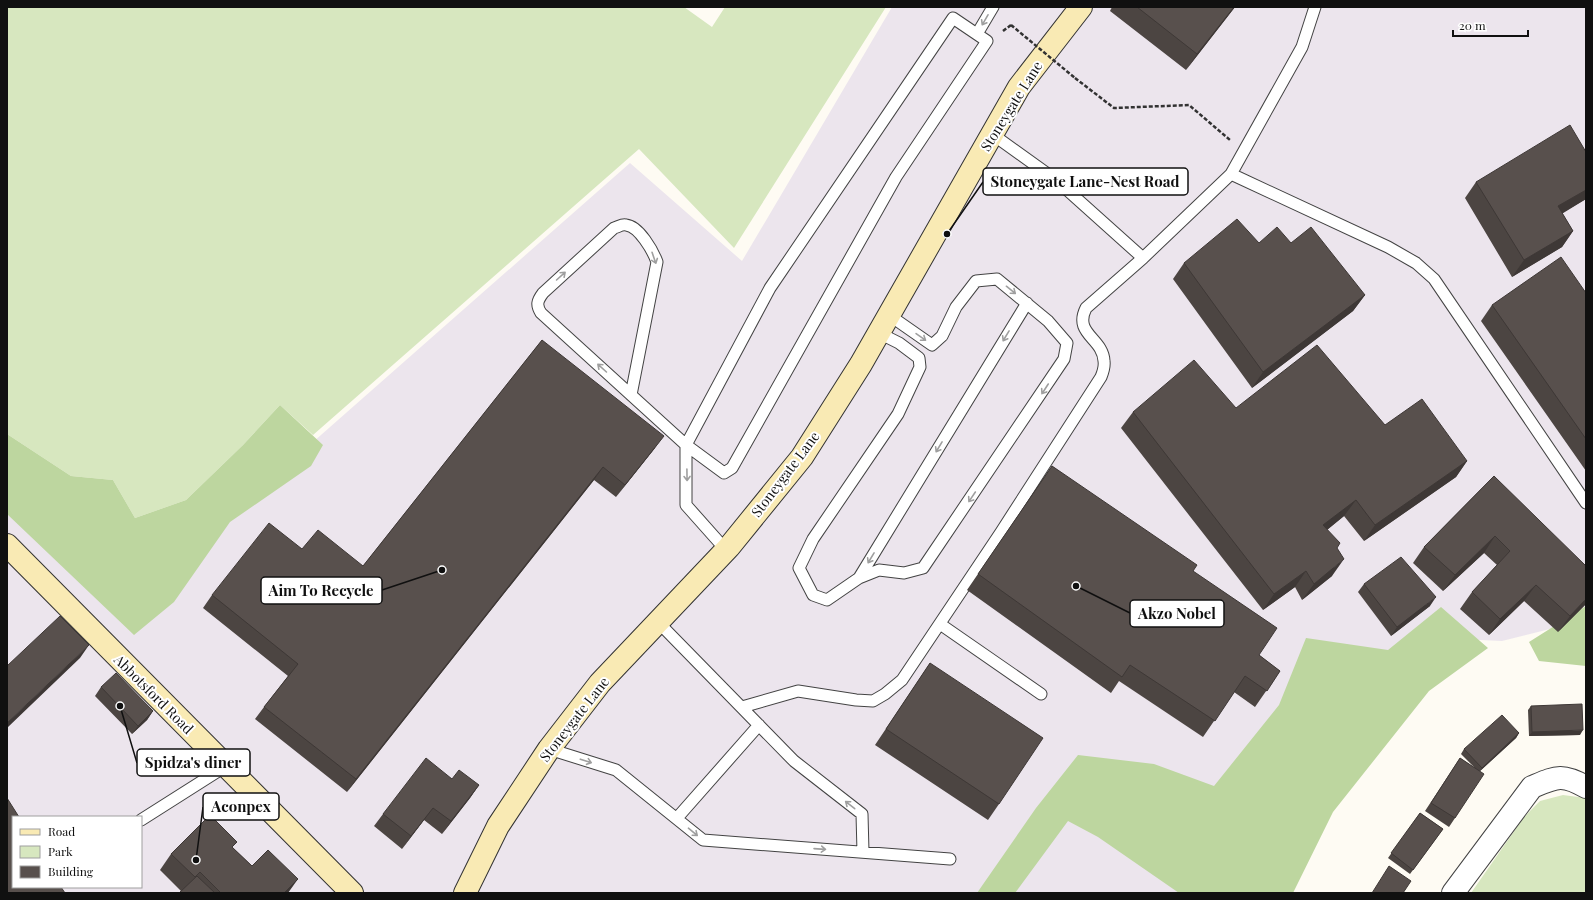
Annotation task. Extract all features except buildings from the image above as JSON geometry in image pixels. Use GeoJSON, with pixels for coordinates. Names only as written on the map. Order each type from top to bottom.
{"type":"FeatureCollection","features":[{"type":"Feature","properties":{"kind":"street","name":"Stoneygate Lane"},"geometry":{"type":"LineString","coordinates":[[465,893],[498,826],[549,749],[600,683],[726,550],[802,457],[884,324],[1019,87],[1081,7]]}},
{"type":"Feature","properties":{"kind":"street","name":"Abbotsford Road"},"geometry":{"type":"LineString","coordinates":[[7,545],[352,893]]}},
{"type":"Feature","properties":{"kind":"street"},"geometry":{"type":"LineString","coordinates":[[1453,893],[1532,787],[1552,779],[1570,778],[1586,786]]}},
{"type":"Feature","properties":{"kind":"lane"},"geometry":{"type":"LineString","coordinates":[[977,34],[993,7]]}},
{"type":"Feature","properties":{"kind":"lane"},"geometry":{"type":"LineString","coordinates":[[742,707],[798,691],[856,700],[873,701],[885,694],[902,680],[1101,377],[1105,363],[1104,356],[1082,326],[1082,317],[1086,308],[1143,258],[1231,174],[1302,47],[1315,7]]}},
{"type":"Feature","properties":{"kind":"lane"},"geometry":{"type":"LineString","coordinates":[[630,394],[657,262],[655,255],[637,231],[631,226],[624,224],[614,228],[543,293],[538,300],[537,306],[541,313],[686,445],[724,473],[732,468],[896,177],[987,41],[953,18],[770,288],[686,445],[686,505],[726,550]]}},
{"type":"Feature","properties":{"kind":"lane"},"geometry":{"type":"LineString","coordinates":[[992,134],[1056,180],[1143,258]]}},
{"type":"Feature","properties":{"kind":"lane"},"geometry":{"type":"LineString","coordinates":[[1231,174],[1388,247],[1416,263],[1434,279],[1586,503]]}},
{"type":"Feature","properties":{"kind":"lane"},"geometry":{"type":"LineString","coordinates":[[997,279],[1048,321],[1067,343],[1064,359],[923,568],[904,573],[879,570],[859,578],[827,600],[813,596],[799,568],[813,539],[898,414],[920,367],[919,358],[884,324],[932,345],[942,336],[956,307],[976,281],[997,279]]}},
{"type":"Feature","properties":{"kind":"lane"},"geometry":{"type":"LineString","coordinates":[[859,578],[1027,303]]}},
{"type":"Feature","properties":{"kind":"lane"},"geometry":{"type":"LineString","coordinates":[[658,622],[794,761],[862,814],[863,852]]}},
{"type":"Feature","properties":{"kind":"lane"},"geometry":{"type":"LineString","coordinates":[[940,624],[1041,694]]}},
{"type":"Feature","properties":{"kind":"lane"},"geometry":{"type":"LineString","coordinates":[[677,818],[759,725]]}},
{"type":"Feature","properties":{"kind":"lane"},"geometry":{"type":"LineString","coordinates":[[549,749],[616,770],[703,840],[950,859]]}},
{"type":"Feature","properties":{"kind":"lane"},"geometry":{"type":"LineString","coordinates":[[142,819],[226,766]]}},
{"type":"Feature","properties":{"kind":"path"},"geometry":{"type":"LineString","coordinates":[[1011,26],[1114,108],[1188,106],[1243,152]]}},
{"type":"Feature","properties":{"kind":"shaded area"},"geometry":{"type":"Polygon","coordinates":[[[892,7],[1586,7],[1586,620],[1502,641],[1438,638],[1270,893],[7,893],[7,500],[121,611],[630,163],[742,261],[892,7]]]}},
{"type":"Feature","properties":{"kind":"green space"},"geometry":{"type":"Polygon","coordinates":[[[7,7],[684,7],[712,27],[725,7],[886,7],[734,248],[639,149],[313,435],[280,405],[243,445],[186,500],[135,518],[113,480],[71,476],[7,434],[7,7]]]}},
{"type":"Feature","properties":{"kind":"green space"},"geometry":{"type":"Polygon","coordinates":[[[280,405],[323,445],[311,466],[230,522],[174,602],[134,635],[7,514],[7,434],[71,476],[113,480],[135,518],[186,500],[243,445],[280,405]]]}},
{"type":"Feature","properties":{"kind":"green space"},"geometry":{"type":"Polygon","coordinates":[[[1586,606],[1586,666],[1539,661],[1529,642],[1586,606]]]}},
{"type":"Feature","properties":{"kind":"green space"},"geometry":{"type":"Polygon","coordinates":[[[1441,607],[1488,648],[1429,691],[1333,812],[1293,893],[1179,893],[1098,837],[1068,821],[1015,893],[977,893],[1036,808],[1078,755],[1154,764],[1214,786],[1279,705],[1306,638],[1388,650],[1441,607]]]}},
{"type":"Feature","properties":{"kind":"green space"},"geometry":{"type":"Polygon","coordinates":[[[1563,795],[1586,798],[1586,893],[1471,893],[1524,817],[1540,801],[1563,795]]]}},
{"type":"Feature","properties":{"kind":"place","name":"Stoneygate Lane-Nest Road"},"geometry":{"type":"Point","coordinates":[947,234]}},
{"type":"Feature","properties":{"kind":"place","name":"Aim To Recycle"},"geometry":{"type":"Point","coordinates":[442,570]}},
{"type":"Feature","properties":{"kind":"place","name":"Akzo Nobel"},"geometry":{"type":"Point","coordinates":[1076,586]}},
{"type":"Feature","properties":{"kind":"place","name":"Spidza's diner"},"geometry":{"type":"Point","coordinates":[120,706]}},
{"type":"Feature","properties":{"kind":"place","name":"Aconpex"},"geometry":{"type":"Point","coordinates":[196,860]}}]}
